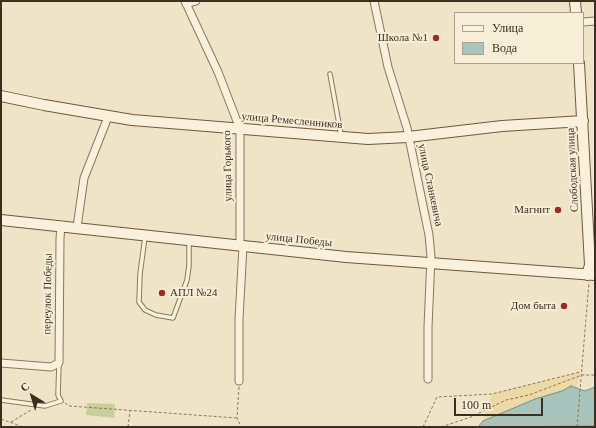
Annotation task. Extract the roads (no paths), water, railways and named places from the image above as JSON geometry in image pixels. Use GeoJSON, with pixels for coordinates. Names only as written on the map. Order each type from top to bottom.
{"type":"FeatureCollection","features":[{"type":"Feature","properties":{"kind":"street"},"geometry":{"type":"LineString","coordinates":[[186,2],[196,1]]}},
{"type":"Feature","properties":{"kind":"street","name":"улица Станкевича"},"geometry":{"type":"LineString","coordinates":[[374,1],[388,67],[407,128],[429,235],[431,257],[428,379]]}},
{"type":"Feature","properties":{"kind":"street"},"geometry":{"type":"LineString","coordinates":[[575,1],[576,12]]}},
{"type":"Feature","properties":{"kind":"street","name":"улица Горького"},"geometry":{"type":"LineString","coordinates":[[186,2],[218,72],[240,129],[241,246],[239,381]]}},
{"type":"Feature","properties":{"kind":"street"},"geometry":{"type":"LineString","coordinates":[[584,22],[595,20]]}},
{"type":"Feature","properties":{"kind":"street","name":"Слободская улица"},"geometry":{"type":"LineString","coordinates":[[579,64],[591,275]]}},
{"type":"Feature","properties":{"kind":"street","name":"улица Ремесленников"},"geometry":{"type":"LineString","coordinates":[[1,96],[108,117],[132,120],[368,139],[408,137],[502,126],[583,121]]}},
{"type":"Feature","properties":{"kind":"street"},"geometry":{"type":"LineString","coordinates":[[76,227],[84,178],[108,117]]}},
{"type":"Feature","properties":{"kind":"street","name":"улица Победы"},"geometry":{"type":"LineString","coordinates":[[1,220],[61,225],[346,258],[591,275]]}},
{"type":"Feature","properties":{"kind":"street","name":"переулок Победы"},"geometry":{"type":"LineString","coordinates":[[59,363],[61,225]]}},
{"type":"Feature","properties":{"kind":"street"},"geometry":{"type":"LineString","coordinates":[[1,363],[51,367],[59,363]]}},
{"type":"Feature","properties":{"kind":"lane"},"geometry":{"type":"LineString","coordinates":[[330,74],[341,137]]}},
{"type":"Feature","properties":{"kind":"lane"},"geometry":{"type":"LineString","coordinates":[[146,235],[140,274],[138,302],[145,310],[156,315],[174,318],[187,280],[189,266],[189,240]]}},
{"type":"Feature","properties":{"kind":"lane"},"geometry":{"type":"LineString","coordinates":[[1,400],[45,406],[60,401],[58,395],[59,363]]}},
{"type":"Feature","properties":{"kind":"water"},"geometry":{"type":"Polygon","coordinates":[[[571,386],[585,391],[595,387],[595,426],[478,427],[483,421],[535,399],[562,391],[571,386]]]}},
{"type":"Feature","properties":{"kind":"place","name":"Школа №1"},"geometry":{"type":"Point","coordinates":[436,38]}},
{"type":"Feature","properties":{"kind":"place","name":"Магнит"},"geometry":{"type":"Point","coordinates":[558,210]}},
{"type":"Feature","properties":{"kind":"place","name":"АПЛ №24"},"geometry":{"type":"Point","coordinates":[162,293]}},
{"type":"Feature","properties":{"kind":"place","name":"Дом быта"},"geometry":{"type":"Point","coordinates":[564,306]}}]}
